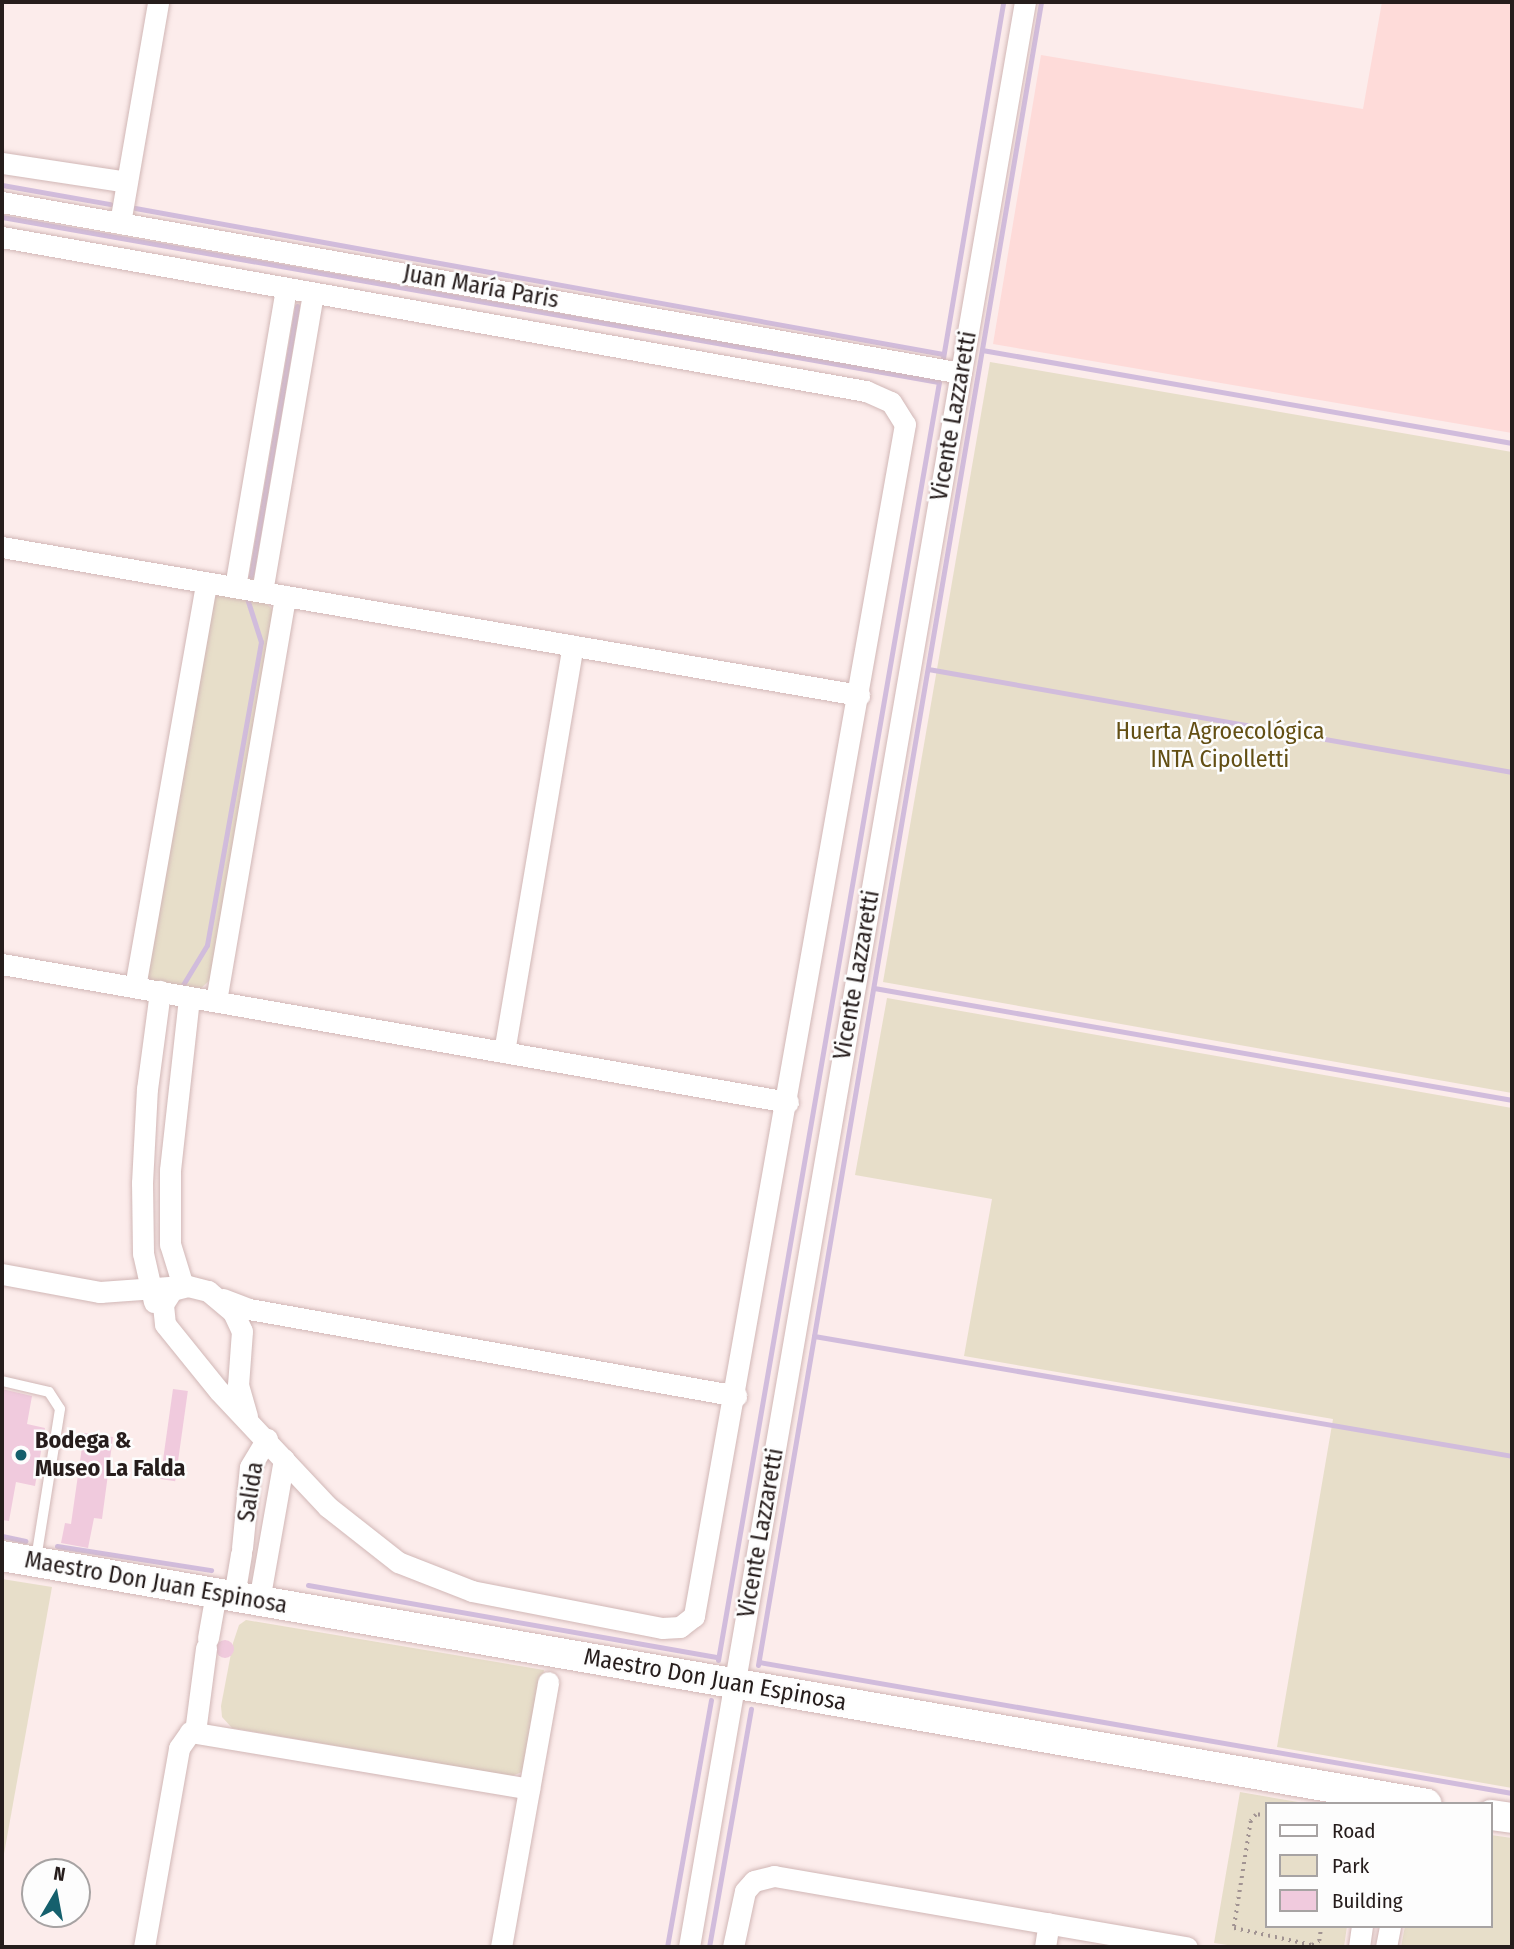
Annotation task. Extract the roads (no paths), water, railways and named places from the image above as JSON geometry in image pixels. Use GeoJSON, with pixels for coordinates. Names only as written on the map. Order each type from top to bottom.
{"type":"FeatureCollection","features":[{"type":"Feature","properties":{"kind":"main road","name":"Maestro Don Juan Espinosa"},"geometry":{"type":"LineString","coordinates":[[2,1556],[1403,1802]]}},
{"type":"Feature","properties":{"kind":"main road"},"geometry":{"type":"LineString","coordinates":[[1493,1815],[1512,1818]]}},
{"type":"Feature","properties":{"kind":"street"},"geometry":{"type":"LineString","coordinates":[[120,223],[158,2]]}},
{"type":"Feature","properties":{"kind":"street","name":"Vicente Lazzaretti"},"geometry":{"type":"LineString","coordinates":[[689,1947],[1025,2]]}},
{"type":"Feature","properties":{"kind":"street"},"geometry":{"type":"LineString","coordinates":[[2,163],[127,182]]}},
{"type":"Feature","properties":{"kind":"street","name":"Juan María Paris"},"geometry":{"type":"LineString","coordinates":[[2,202],[961,373]]}},
{"type":"Feature","properties":{"kind":"street"},"geometry":{"type":"LineString","coordinates":[[2,237],[866,391],[891,402],[902,416],[905,433],[700,1603],[690,1621],[680,1627],[662,1628],[480,1593],[426,1576],[360,1535],[219,1391],[166,1324],[150,1289],[141,1237],[142,1158],[160,992]]}},
{"type":"Feature","properties":{"kind":"street"},"geometry":{"type":"LineString","coordinates":[[235,587],[286,288]]}},
{"type":"Feature","properties":{"kind":"street"},"geometry":{"type":"LineString","coordinates":[[262,592],[313,293]]}},
{"type":"Feature","properties":{"kind":"street"},"geometry":{"type":"LineString","coordinates":[[2,547],[859,695]]}},
{"type":"Feature","properties":{"kind":"street"},"geometry":{"type":"LineString","coordinates":[[135,987],[206,583]]}},
{"type":"Feature","properties":{"kind":"street"},"geometry":{"type":"LineString","coordinates":[[216,1001],[285,596]]}},
{"type":"Feature","properties":{"kind":"street"},"geometry":{"type":"LineString","coordinates":[[504,1052],[573,646]]}},
{"type":"Feature","properties":{"kind":"street"},"geometry":{"type":"LineString","coordinates":[[2,964],[788,1102]]}},
{"type":"Feature","properties":{"kind":"street"},"geometry":{"type":"LineString","coordinates":[[183,1286],[170,1244],[170,1170],[189,996]]}},
{"type":"Feature","properties":{"kind":"street"},"geometry":{"type":"LineString","coordinates":[[2,1274],[91,1290],[144,1309],[166,1324]]}},
{"type":"Feature","properties":{"kind":"street"},"geometry":{"type":"LineString","coordinates":[[91,1290],[183,1286],[249,1309],[736,1395]]}},
{"type":"Feature","properties":{"kind":"street"},"geometry":{"type":"LineString","coordinates":[[166,1324],[168,1294],[183,1286]]}},
{"type":"Feature","properties":{"kind":"street"},"geometry":{"type":"LineString","coordinates":[[219,1297],[239,1324],[242,1353],[239,1391],[247,1417]]}},
{"type":"Feature","properties":{"kind":"street"},"geometry":{"type":"LineString","coordinates":[[242,1353],[258,1328],[277,1320],[300,1318]]}},
{"type":"Feature","properties":{"kind":"street","name":"Salida"},"geometry":{"type":"LineString","coordinates":[[246,1598],[242,1551],[250,1467],[267,1439]]}},
{"type":"Feature","properties":{"kind":"street"},"geometry":{"type":"LineString","coordinates":[[195,1732],[207,1643],[246,1598],[290,1466]]}},
{"type":"Feature","properties":{"kind":"street"},"geometry":{"type":"LineString","coordinates":[[501,1947],[548,1682]]}},
{"type":"Feature","properties":{"kind":"street"},"geometry":{"type":"LineString","coordinates":[[144,1947],[179,1748],[186,1734],[195,1732],[529,1789]]}},
{"type":"Feature","properties":{"kind":"street"},"geometry":{"type":"LineString","coordinates":[[733,1947],[745,1891],[768,1877],[1187,1947]]}},
{"type":"Feature","properties":{"kind":"street"},"geometry":{"type":"LineString","coordinates":[[1045,1947],[1049,1923]]}},
{"type":"Feature","properties":{"kind":"street"},"geometry":{"type":"LineString","coordinates":[[1359,1947],[1362,1928]]}},
{"type":"Feature","properties":{"kind":"street"},"geometry":{"type":"LineString","coordinates":[[1386,1947],[1390,1928]]}},
{"type":"Feature","properties":{"kind":"lane"},"geometry":{"type":"LineString","coordinates":[[2,1381],[42,1389],[54,1397],[60,1409],[35,1562]]}},
{"type":"Feature","properties":{"kind":"waterway"},"geometry":{"type":"LineString","coordinates":[[943,358],[1003,2]]}},
{"type":"Feature","properties":{"kind":"waterway"},"geometry":{"type":"LineString","coordinates":[[758,1665],[1041,2]]}},
{"type":"Feature","properties":{"kind":"waterway"},"geometry":{"type":"LineString","coordinates":[[2,185],[110,204]]}},
{"type":"Feature","properties":{"kind":"waterway"},"geometry":{"type":"LineString","coordinates":[[135,208],[943,354]]}},
{"type":"Feature","properties":{"kind":"waterway"},"geometry":{"type":"LineString","coordinates":[[2,217],[939,382],[718,1660]]}},
{"type":"Feature","properties":{"kind":"waterway"},"geometry":{"type":"LineString","coordinates":[[251,576],[297,306]]}},
{"type":"Feature","properties":{"kind":"waterway"},"geometry":{"type":"LineString","coordinates":[[982,350],[1512,443]]}},
{"type":"Feature","properties":{"kind":"waterway"},"geometry":{"type":"LineString","coordinates":[[181,988],[207,945],[261,642],[247,598]]}},
{"type":"Feature","properties":{"kind":"waterway"},"geometry":{"type":"LineString","coordinates":[[928,669],[1512,772]]}},
{"type":"Feature","properties":{"kind":"waterway"},"geometry":{"type":"LineString","coordinates":[[874,988],[1512,1100]]}},
{"type":"Feature","properties":{"kind":"waterway"},"geometry":{"type":"LineString","coordinates":[[814,1336],[1512,1456]]}},
{"type":"Feature","properties":{"kind":"waterway"},"geometry":{"type":"LineString","coordinates":[[2,1536],[25,1541]]}},
{"type":"Feature","properties":{"kind":"waterway"},"geometry":{"type":"LineString","coordinates":[[57,1546],[211,1570]]}},
{"type":"Feature","properties":{"kind":"waterway"},"geometry":{"type":"LineString","coordinates":[[308,1585],[718,1657]]}},
{"type":"Feature","properties":{"kind":"waterway"},"geometry":{"type":"LineString","coordinates":[[759,1662],[1512,1793]]}},
{"type":"Feature","properties":{"kind":"waterway"},"geometry":{"type":"LineString","coordinates":[[667,1947],[711,1700]]}},
{"type":"Feature","properties":{"kind":"waterway"},"geometry":{"type":"LineString","coordinates":[[709,1947],[751,1709]]}},
{"type":"Feature","properties":{"kind":"place","name":"Bodega & Museo La Falda"},"geometry":{"type":"Point","coordinates":[21,1455]}},
{"type":"Feature","properties":{"kind":"park label","name":"Huerta Agroecológica INTA Cipolletti"},"geometry":{"type":"Point","coordinates":[1220,746]}}]}
